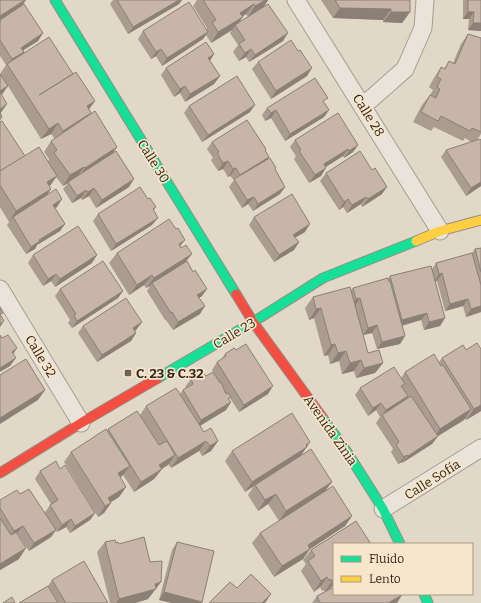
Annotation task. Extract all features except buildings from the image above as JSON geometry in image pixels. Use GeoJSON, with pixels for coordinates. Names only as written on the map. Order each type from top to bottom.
{"type":"FeatureCollection","features":[{"type":"Feature","properties":{"kind":"street","name":"Calle 30"},"geometry":{"type":"LineString","coordinates":[[55,0],[253,322]]}},
{"type":"Feature","properties":{"kind":"street","name":"Calle 28"},"geometry":{"type":"LineString","coordinates":[[296,0],[440,231]]}},
{"type":"Feature","properties":{"kind":"street"},"geometry":{"type":"LineString","coordinates":[[363,106],[405,69],[423,28],[425,0]]}},
{"type":"Feature","properties":{"kind":"street","name":"Calle 23"},"geometry":{"type":"LineString","coordinates":[[0,473],[81,423],[253,322],[323,278],[440,231],[481,220]]}},
{"type":"Feature","properties":{"kind":"street","name":"Calle 32"},"geometry":{"type":"LineString","coordinates":[[0,289],[81,423]]}},
{"type":"Feature","properties":{"kind":"street","name":"Avenida Zinia"},"geometry":{"type":"LineString","coordinates":[[253,322],[347,452],[383,509],[400,543]]}},
{"type":"Feature","properties":{"kind":"street","name":"Calle Sofía"},"geometry":{"type":"LineString","coordinates":[[383,509],[481,448]]}},
{"type":"Feature","properties":{"kind":"traffic: fast"},"geometry":{"type":"LineString","coordinates":[[55,0],[236,294]]}},
{"type":"Feature","properties":{"kind":"traffic: fast"},"geometry":{"type":"LineString","coordinates":[[158,378],[253,322],[323,278],[416,241]]}},
{"type":"Feature","properties":{"kind":"traffic: fast"},"geometry":{"type":"LineString","coordinates":[[322,417],[347,452],[383,509],[400,543]]}},
{"type":"Feature","properties":{"kind":"traffic: fast"},"geometry":{"type":"LineString","coordinates":[[424,595],[428,603]]}},
{"type":"Feature","properties":{"kind":"traffic: slow"},"geometry":{"type":"LineString","coordinates":[[416,241],[440,231],[481,220]]}},
{"type":"Feature","properties":{"kind":"traffic: jam"},"geometry":{"type":"LineString","coordinates":[[236,294],[253,322],[322,417]]}},
{"type":"Feature","properties":{"kind":"traffic: jam"},"geometry":{"type":"LineString","coordinates":[[0,473],[158,378]]}},
{"type":"Feature","properties":{"kind":"place","name":"C. 23 & C.32"},"geometry":{"type":"Point","coordinates":[128,373]}}]}
